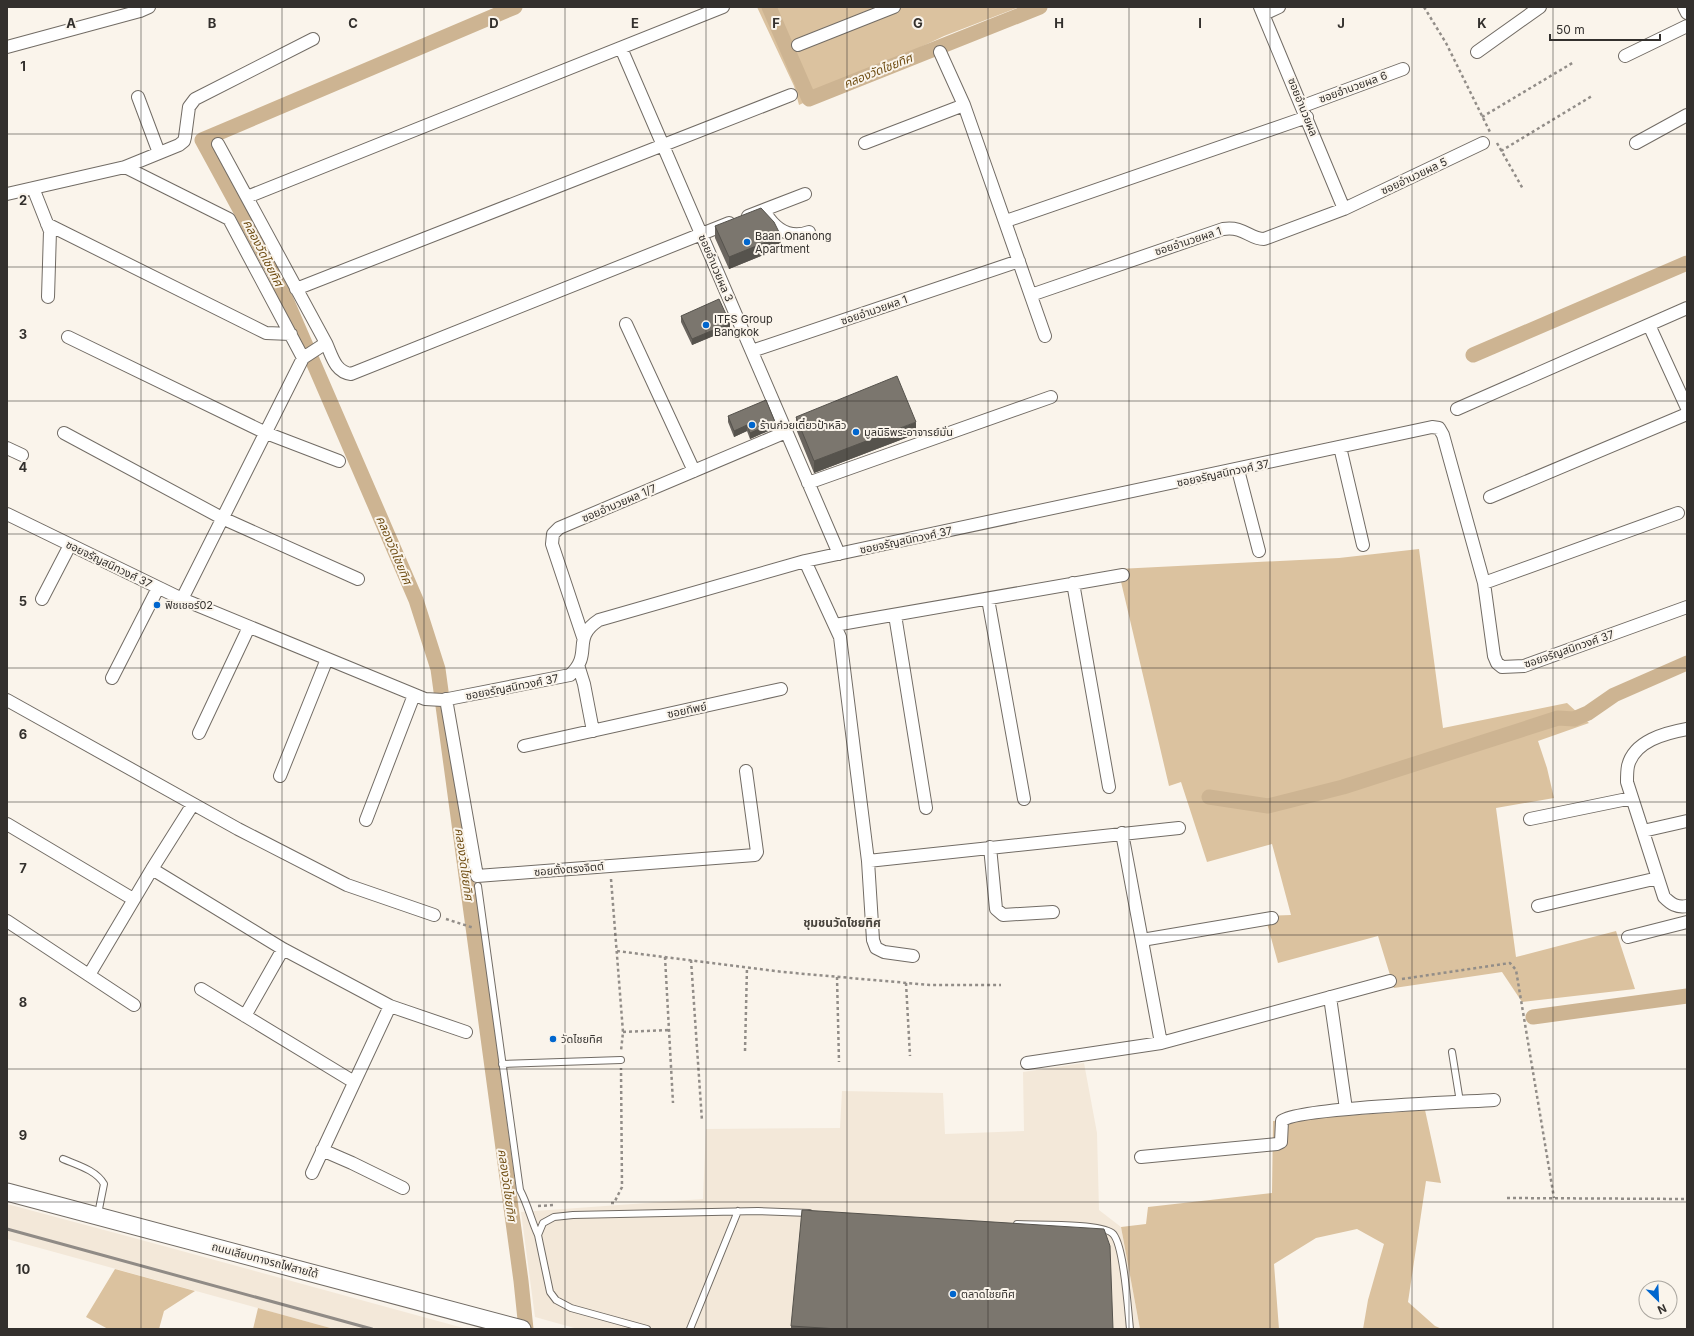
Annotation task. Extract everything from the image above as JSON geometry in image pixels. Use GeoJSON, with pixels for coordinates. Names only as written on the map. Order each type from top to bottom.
{"type":"FeatureCollection","features":[{"type":"Feature","properties":{"kind":"main road","name":"ถนนเลียบทางรถไฟสายใต้"},"geometry":{"type":"LineString","coordinates":[[7,1192],[522,1329]]}},
{"type":"Feature","properties":{"kind":"street"},"geometry":{"type":"LineString","coordinates":[[7,47],[149,7]]}},
{"type":"Feature","properties":{"kind":"street"},"geometry":{"type":"LineString","coordinates":[[247,197],[723,7]]}},
{"type":"Feature","properties":{"kind":"street"},"geometry":{"type":"LineString","coordinates":[[798,46],[894,7]]}},
{"type":"Feature","properties":{"kind":"street"},"geometry":{"type":"LineString","coordinates":[[1262,10],[1279,7]]}},
{"type":"Feature","properties":{"kind":"street"},"geometry":{"type":"LineString","coordinates":[[1477,52],[1540,7]]}},
{"type":"Feature","properties":{"kind":"street"},"geometry":{"type":"LineString","coordinates":[[1684,7],[1687,13]]}},
{"type":"Feature","properties":{"kind":"street","name":"ซอยอำนวยผล"},"geometry":{"type":"LineString","coordinates":[[1262,10],[1344,209]]}},
{"type":"Feature","properties":{"kind":"street"},"geometry":{"type":"LineString","coordinates":[[1625,56],[1687,26]]}},
{"type":"Feature","properties":{"kind":"street"},"geometry":{"type":"LineString","coordinates":[[7,194],[125,167],[184,141],[189,107],[195,99],[313,39]]}},
{"type":"Feature","properties":{"kind":"street","name":"ซอยอำนวยผล 3"},"geometry":{"type":"LineString","coordinates":[[621,48],[839,554]]}},
{"type":"Feature","properties":{"kind":"street"},"geometry":{"type":"LineString","coordinates":[[940,52],[964,105],[1006,221],[1045,336]]}},
{"type":"Feature","properties":{"kind":"street","name":"ซอยอำนวยผล 6"},"geometry":{"type":"LineString","coordinates":[[1305,112],[1403,69]]}},
{"type":"Feature","properties":{"kind":"street"},"geometry":{"type":"LineString","coordinates":[[296,289],[792,95]]}},
{"type":"Feature","properties":{"kind":"street"},"geometry":{"type":"LineString","coordinates":[[138,97],[159,153]]}},
{"type":"Feature","properties":{"kind":"street"},"geometry":{"type":"LineString","coordinates":[[865,143],[964,105]]}},
{"type":"Feature","properties":{"kind":"street"},"geometry":{"type":"LineString","coordinates":[[1006,221],[1305,112]]}},
{"type":"Feature","properties":{"kind":"street"},"geometry":{"type":"LineString","coordinates":[[1636,143],[1687,114]]}},
{"type":"Feature","properties":{"kind":"street","name":"ซอยอำนวยผล 5"},"geometry":{"type":"LineString","coordinates":[[1344,209],[1488,139]]}},
{"type":"Feature","properties":{"kind":"street"},"geometry":{"type":"LineString","coordinates":[[218,144],[326,344],[337,368],[345,374],[351,374],[805,194]]}},
{"type":"Feature","properties":{"kind":"street"},"geometry":{"type":"LineString","coordinates":[[125,167],[229,219],[291,334],[307,355]]}},
{"type":"Feature","properties":{"kind":"street"},"geometry":{"type":"LineString","coordinates":[[33,188],[50,231],[48,297]]}},
{"type":"Feature","properties":{"kind":"street","name":"ซอยอำนวยผล 1"},"geometry":{"type":"LineString","coordinates":[[1031,295],[1223,229],[1240,229],[1259,239],[1264,239],[1344,209]]}},
{"type":"Feature","properties":{"kind":"street"},"geometry":{"type":"LineString","coordinates":[[763,210],[771,222],[786,233],[795,235],[809,232]]}},
{"type":"Feature","properties":{"kind":"street"},"geometry":{"type":"LineString","coordinates":[[47,224],[266,333],[291,334]]}},
{"type":"Feature","properties":{"kind":"street","name":"ซอยอำนวยผล 1"},"geometry":{"type":"LineString","coordinates":[[752,351],[1019,261]]}},
{"type":"Feature","properties":{"kind":"street"},"geometry":{"type":"LineString","coordinates":[[1457,409],[1687,308]]}},
{"type":"Feature","properties":{"kind":"street"},"geometry":{"type":"LineString","coordinates":[[626,324],[694,471]]}},
{"type":"Feature","properties":{"kind":"street"},"geometry":{"type":"LineString","coordinates":[[1649,325],[1687,408]]}},
{"type":"Feature","properties":{"kind":"street"},"geometry":{"type":"LineString","coordinates":[[68,337],[266,433],[339,461]]}},
{"type":"Feature","properties":{"kind":"street"},"geometry":{"type":"LineString","coordinates":[[182,599],[222,518],[307,355],[326,344]]}},
{"type":"Feature","properties":{"kind":"street"},"geometry":{"type":"LineString","coordinates":[[808,482],[1051,397]]}},
{"type":"Feature","properties":{"kind":"street"},"geometry":{"type":"LineString","coordinates":[[1490,497],[1687,414]]}},
{"type":"Feature","properties":{"kind":"street","name":"ซอยจรัญสนิทวงศ์ 37"},"geometry":{"type":"LineString","coordinates":[[583,637],[590,626],[599,620],[805,561],[1238,470],[1432,427],[1439,428],[1443,435],[1484,583],[1494,656],[1497,663],[1502,667],[1524,666],[1687,607]]}},
{"type":"Feature","properties":{"kind":"street","name":"ซอยอำนวยผล 1/7"},"geometry":{"type":"LineString","coordinates":[[583,637],[552,544],[553,534],[559,528],[786,432]]}},
{"type":"Feature","properties":{"kind":"street"},"geometry":{"type":"LineString","coordinates":[[64,433],[222,518],[358,579]]}},
{"type":"Feature","properties":{"kind":"street"},"geometry":{"type":"LineString","coordinates":[[1340,447],[1363,545]]}},
{"type":"Feature","properties":{"kind":"street"},"geometry":{"type":"LineString","coordinates":[[7,448],[22,455]]}},
{"type":"Feature","properties":{"kind":"street"},"geometry":{"type":"LineString","coordinates":[[1238,470],[1259,550]]}},
{"type":"Feature","properties":{"kind":"street"},"geometry":{"type":"LineString","coordinates":[[1484,583],[1678,513]]}},
{"type":"Feature","properties":{"kind":"street","name":"ซอยจรัญสนิทวงศ์ 37"},"geometry":{"type":"LineString","coordinates":[[7,514],[182,599],[420,697],[444,700],[570,675],[578,668]]}},
{"type":"Feature","properties":{"kind":"street"},"geometry":{"type":"LineString","coordinates":[[42,599],[70,545]]}},
{"type":"Feature","properties":{"kind":"street"},"geometry":{"type":"LineString","coordinates":[[805,561],[840,637],[868,861],[873,940],[876,948],[884,952],[913,956]]}},
{"type":"Feature","properties":{"kind":"street"},"geometry":{"type":"LineString","coordinates":[[836,626],[1123,575]]}},
{"type":"Feature","properties":{"kind":"street"},"geometry":{"type":"LineString","coordinates":[[1073,583],[1109,787]]}},
{"type":"Feature","properties":{"kind":"street"},"geometry":{"type":"LineString","coordinates":[[112,678],[158,588]]}},
{"type":"Feature","properties":{"kind":"street"},"geometry":{"type":"LineString","coordinates":[[988,598],[1024,799]]}},
{"type":"Feature","properties":{"kind":"street"},"geometry":{"type":"LineString","coordinates":[[895,615],[926,808]]}},
{"type":"Feature","properties":{"kind":"street"},"geometry":{"type":"LineString","coordinates":[[198,733],[249,627]]}},
{"type":"Feature","properties":{"kind":"street"},"geometry":{"type":"LineString","coordinates":[[583,637],[583,659],[578,668],[584,684],[593,731]]}},
{"type":"Feature","properties":{"kind":"street"},"geometry":{"type":"LineString","coordinates":[[280,776],[327,659]]}},
{"type":"Feature","properties":{"kind":"street","name":"ซอยทิพย์"},"geometry":{"type":"LineString","coordinates":[[524,746],[782,689]]}},
{"type":"Feature","properties":{"kind":"street"},"geometry":{"type":"LineString","coordinates":[[366,820],[420,697]]}},
{"type":"Feature","properties":{"kind":"street"},"geometry":{"type":"LineString","coordinates":[[7,700],[193,804],[346,885],[434,915]]}},
{"type":"Feature","properties":{"kind":"street","name":"ซอยตั้งตรงจิตต์"},"geometry":{"type":"LineString","coordinates":[[444,700],[477,876],[755,855],[756,852],[746,771]]}},
{"type":"Feature","properties":{"kind":"street"},"geometry":{"type":"LineString","coordinates":[[1687,729],[1670,732],[1648,741],[1633,754],[1628,766],[1627,782],[1664,897],[1670,904],[1681,907],[1687,906]]}},
{"type":"Feature","properties":{"kind":"street"},"geometry":{"type":"LineString","coordinates":[[1530,819],[1632,798]]}},
{"type":"Feature","properties":{"kind":"street"},"geometry":{"type":"LineString","coordinates":[[89,975],[133,899],[193,804]]}},
{"type":"Feature","properties":{"kind":"street"},"geometry":{"type":"LineString","coordinates":[[1642,831],[1687,821]]}},
{"type":"Feature","properties":{"kind":"street"},"geometry":{"type":"LineString","coordinates":[[7,824],[133,899]]}},
{"type":"Feature","properties":{"kind":"street"},"geometry":{"type":"LineString","coordinates":[[868,861],[1179,828]]}},
{"type":"Feature","properties":{"kind":"street"},"geometry":{"type":"LineString","coordinates":[[1122,833],[1161,1043]]}},
{"type":"Feature","properties":{"kind":"street"},"geometry":{"type":"LineString","coordinates":[[990,847],[996,909],[998,912],[1003,915],[1053,912]]}},
{"type":"Feature","properties":{"kind":"street"},"geometry":{"type":"LineString","coordinates":[[152,869],[283,949],[390,1006],[466,1032]]}},
{"type":"Feature","properties":{"kind":"street"},"geometry":{"type":"LineString","coordinates":[[1538,906],[1658,878]]}},
{"type":"Feature","properties":{"kind":"street"},"geometry":{"type":"LineString","coordinates":[[1142,940],[1272,918]]}},
{"type":"Feature","properties":{"kind":"street"},"geometry":{"type":"LineString","coordinates":[[7,920],[134,1005]]}},
{"type":"Feature","properties":{"kind":"street"},"geometry":{"type":"LineString","coordinates":[[1628,937],[1687,922]]}},
{"type":"Feature","properties":{"kind":"street"},"geometry":{"type":"LineString","coordinates":[[245,1016],[283,949]]}},
{"type":"Feature","properties":{"kind":"street"},"geometry":{"type":"LineString","coordinates":[[1027,1063],[1161,1043],[1390,981]]}},
{"type":"Feature","properties":{"kind":"street"},"geometry":{"type":"LineString","coordinates":[[201,990],[354,1082]]}},
{"type":"Feature","properties":{"kind":"street"},"geometry":{"type":"LineString","coordinates":[[1330,997],[1346,1109]]}},
{"type":"Feature","properties":{"kind":"street"},"geometry":{"type":"LineString","coordinates":[[312,1173],[390,1006]]}},
{"type":"Feature","properties":{"kind":"street"},"geometry":{"type":"LineString","coordinates":[[1141,1157],[1277,1144],[1281,1142],[1280,1125],[1285,1118],[1346,1109],[1494,1100]]}},
{"type":"Feature","properties":{"kind":"street"},"geometry":{"type":"LineString","coordinates":[[322,1150],[403,1188]]}},
{"type":"Feature","properties":{"kind":"lane"},"geometry":{"type":"LineString","coordinates":[[478,886],[520,1190],[528,1204],[530,1219],[538,1235],[550,1292],[556,1300],[572,1308],[647,1329]]}},
{"type":"Feature","properties":{"kind":"lane"},"geometry":{"type":"LineString","coordinates":[[1452,1052],[1460,1102]]}},
{"type":"Feature","properties":{"kind":"lane"},"geometry":{"type":"LineString","coordinates":[[502,1064],[621,1060]]}},
{"type":"Feature","properties":{"kind":"lane"},"geometry":{"type":"LineString","coordinates":[[63,1159],[94,1174],[104,1184],[97,1216]]}},
{"type":"Feature","properties":{"kind":"lane"},"geometry":{"type":"LineString","coordinates":[[538,1235],[543,1223],[554,1217],[573,1215],[738,1211],[814,1214]]}},
{"type":"Feature","properties":{"kind":"lane"},"geometry":{"type":"LineString","coordinates":[[690,1329],[738,1211]]}},
{"type":"Feature","properties":{"kind":"lane"},"geometry":{"type":"LineString","coordinates":[[1012,1224],[1099,1228],[1112,1233],[1120,1246],[1130,1329]]}},
{"type":"Feature","properties":{"kind":"path"},"geometry":{"type":"LineString","coordinates":[[1424,7],[1446,43],[1482,117],[1488,139]]}},
{"type":"Feature","properties":{"kind":"path"},"geometry":{"type":"LineString","coordinates":[[1482,117],[1574,62]]}},
{"type":"Feature","properties":{"kind":"path"},"geometry":{"type":"LineString","coordinates":[[1501,151],[1592,96]]}},
{"type":"Feature","properties":{"kind":"path"},"geometry":{"type":"LineString","coordinates":[[1495,141],[1523,189]]}},
{"type":"Feature","properties":{"kind":"path"},"geometry":{"type":"LineString","coordinates":[[606,874],[611,877],[622,1032],[622,1188],[614,1203],[607,1203]]}},
{"type":"Feature","properties":{"kind":"path"},"geometry":{"type":"LineString","coordinates":[[459,924],[480,929]]}},
{"type":"Feature","properties":{"kind":"path"},"geometry":{"type":"LineString","coordinates":[[616,951],[747,967],[906,983],[930,985],[1001,985]]}},
{"type":"Feature","properties":{"kind":"path"},"geometry":{"type":"LineString","coordinates":[[665,957],[673,1103]]}},
{"type":"Feature","properties":{"kind":"path"},"geometry":{"type":"LineString","coordinates":[[691,960],[702,1121]]}},
{"type":"Feature","properties":{"kind":"path"},"geometry":{"type":"LineString","coordinates":[[1390,981],[1510,963],[1516,970],[1554,1198]]}},
{"type":"Feature","properties":{"kind":"path"},"geometry":{"type":"LineString","coordinates":[[745,1051],[747,967]]}},
{"type":"Feature","properties":{"kind":"path"},"geometry":{"type":"LineString","coordinates":[[838,976],[839,1062]]}},
{"type":"Feature","properties":{"kind":"path"},"geometry":{"type":"LineString","coordinates":[[906,983],[910,1056]]}},
{"type":"Feature","properties":{"kind":"path"},"geometry":{"type":"LineString","coordinates":[[622,1032],[669,1030]]}},
{"type":"Feature","properties":{"kind":"path"},"geometry":{"type":"LineString","coordinates":[[1507,1198],[1687,1199]]}},
{"type":"Feature","properties":{"kind":"path"},"geometry":{"type":"LineString","coordinates":[[528,1204],[534,1206],[556,1205]]}},
{"type":"Feature","properties":{"kind":"shaded area"},"geometry":{"type":"Polygon","coordinates":[[[757,7],[1019,7],[944,36],[799,105],[794,86],[757,7]]]}},
{"type":"Feature","properties":{"kind":"shaded area"},"geometry":{"type":"Polygon","coordinates":[[[1419,549],[1443,728],[1567,703],[1589,723],[1538,741],[1547,768],[1554,798],[1496,808],[1516,957],[1616,931],[1635,989],[1522,1002],[1502,972],[1394,988],[1378,936],[1278,963],[1265,916],[1291,915],[1272,844],[1207,862],[1181,782],[1169,786],[1118,569],[1339,558],[1419,549]]]}},
{"type":"Feature","properties":{"kind":"shaded area"},"geometry":{"type":"Polygon","coordinates":[[[1084,1063],[1097,1133],[1099,1210],[1121,1227],[1140,1329],[578,1329],[535,1317],[521,1212],[703,1199],[706,1129],[840,1128],[842,1091],[943,1093],[945,1134],[1024,1131],[1023,1072],[1084,1063]]]}},
{"type":"Feature","properties":{"kind":"shaded area"},"geometry":{"type":"Polygon","coordinates":[[[1425,1110],[1441,1183],[1426,1181],[1408,1302],[1435,1326],[1442,1329],[1363,1329],[1368,1300],[1384,1244],[1357,1229],[1316,1238],[1274,1264],[1279,1329],[1140,1329],[1121,1227],[1146,1224],[1148,1207],[1272,1193],[1273,1121],[1425,1110]]]}},
{"type":"Feature","properties":{"kind":"shaded area"},"geometry":{"type":"Polygon","coordinates":[[[7,1204],[467,1329],[334,1329],[7,1239],[7,1204]]]}},
{"type":"Feature","properties":{"kind":"shaded area"},"geometry":{"type":"Polygon","coordinates":[[[115,1269],[195,1291],[164,1311],[159,1329],[108,1329],[86,1317],[115,1269]]]}},
{"type":"Feature","properties":{"kind":"shaded area"},"geometry":{"type":"Polygon","coordinates":[[[258,1308],[334,1329],[253,1329],[258,1308]]]}},
{"type":"Feature","properties":{"kind":"building","name":"Baan Onanong Apartment"},"geometry":{"type":"Polygon","coordinates":[[[761,208],[774,222],[781,236],[729,257],[715,226],[761,208]]]}},
{"type":"Feature","properties":{"kind":"building","name":"ITFS Group Bangkok"},"geometry":{"type":"Polygon","coordinates":[[[719,299],[730,323],[692,339],[681,316],[719,299]]]}},
{"type":"Feature","properties":{"kind":"building","name":"มูลนิธิพระอาจารย์มั่น"},"geometry":{"type":"Polygon","coordinates":[[[897,376],[916,422],[814,461],[796,417],[897,376]]]}},
{"type":"Feature","properties":{"kind":"building","name":"ร้านก๋วยเตี๋ยวป้าหลิว"},"geometry":{"type":"Polygon","coordinates":[[[766,400],[775,422],[750,433],[747,425],[734,431],[728,416],[766,400]]]}},
{"type":"Feature","properties":{"kind":"building","name":"ตลาดไชยทิศ"},"geometry":{"type":"Polygon","coordinates":[[[802,1210],[1104,1229],[1110,1246],[1113,1329],[838,1329],[791,1326],[802,1210]]]}},
{"type":"Feature","properties":{"kind":"waterway","name":"คลองวัดไชยทิศ"},"geometry":{"type":"LineString","coordinates":[[515,7],[202,140],[275,274],[416,600],[438,669],[521,1281],[526,1329]]}},
{"type":"Feature","properties":{"kind":"waterway","name":"คลองวัดไชยทิศ"},"geometry":{"type":"LineString","coordinates":[[769,7],[809,99],[1040,7]]}},
{"type":"Feature","properties":{"kind":"waterway"},"geometry":{"type":"LineString","coordinates":[[1473,355],[1687,263]]}},
{"type":"Feature","properties":{"kind":"waterway"},"geometry":{"type":"LineString","coordinates":[[1209,797],[1268,806],[1343,787],[1558,718],[1574,719],[1588,713],[1614,695],[1687,663]]}},
{"type":"Feature","properties":{"kind":"waterway"},"geometry":{"type":"LineString","coordinates":[[1533,1017],[1687,996]]}},
{"type":"Feature","properties":{"kind":"railway"},"geometry":{"type":"LineString","coordinates":[[7,1229],[372,1329]]}},
{"type":"Feature","properties":{"kind":"place","name":"Baan Onanong Apartment"},"geometry":{"type":"Point","coordinates":[747,242]}},
{"type":"Feature","properties":{"kind":"place","name":"ITFS Group Bangkok"},"geometry":{"type":"Point","coordinates":[706,325]}},
{"type":"Feature","properties":{"kind":"place","name":"ร้านก๋วยเตี๋ยวป้าหลิว"},"geometry":{"type":"Point","coordinates":[752,425]}},
{"type":"Feature","properties":{"kind":"place","name":"มูลนิธิพระอาจารย์มั่น"},"geometry":{"type":"Point","coordinates":[856,432]}},
{"type":"Feature","properties":{"kind":"place","name":"ฟิชเชอร์02"},"geometry":{"type":"Point","coordinates":[157,605]}},
{"type":"Feature","properties":{"kind":"place","name":"วัดไชยทิศ"},"geometry":{"type":"Point","coordinates":[553,1039]}},
{"type":"Feature","properties":{"kind":"place","name":"ตลาดไชยทิศ"},"geometry":{"type":"Point","coordinates":[953,1294]}},
{"type":"Feature","properties":{"kind":"district","name":"ชุมชนวัดไชยทิศ"},"geometry":{"type":"Point","coordinates":[842,923]}}]}
